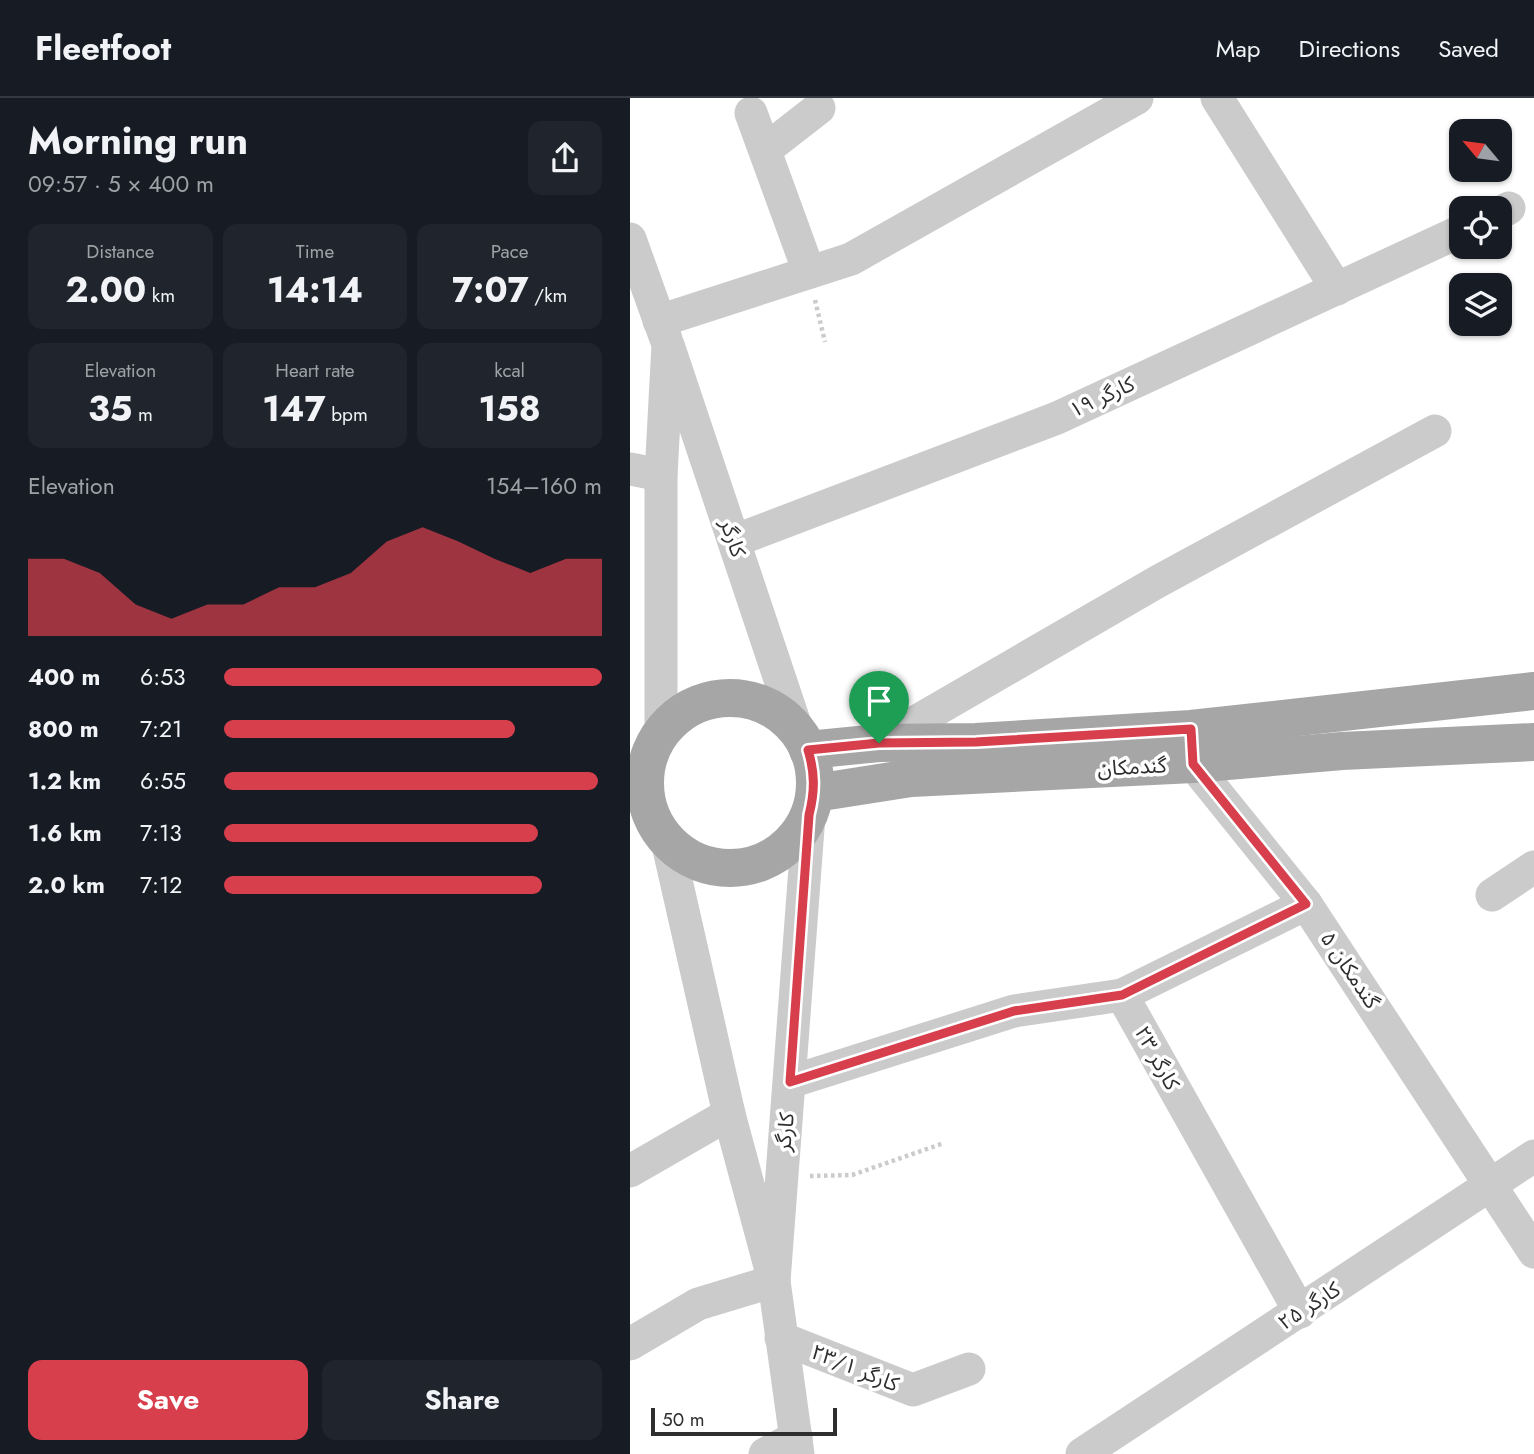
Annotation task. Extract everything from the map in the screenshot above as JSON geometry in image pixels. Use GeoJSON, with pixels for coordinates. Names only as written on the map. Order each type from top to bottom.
{"type":"FeatureCollection","features":[{"type":"Feature","properties":{"kind":"main road","name":"گندمکان"},"geometry":{"type":"LineString","coordinates":[[812,804],[911,778],[1192,746],[1518,692]]}},
{"type":"Feature","properties":{"kind":"main road"},"geometry":{"type":"LineString","coordinates":[[1518,692],[1521,742]]}},
{"type":"Feature","properties":{"kind":"main road"},"geometry":{"type":"LineString","coordinates":[[740,698],[762,704],[781,715],[803,740],[815,771],[812,804],[798,835],[783,851],[763,862],[742,868],[720,869],[698,863],[679,853],[649,825],[645,796],[647,749],[677,716],[696,705],[718,699],[740,698]]}},
{"type":"Feature","properties":{"kind":"main road","name":"گندمکان"},"geometry":{"type":"LineString","coordinates":[[803,740],[1342,751],[1521,742]]}},
{"type":"Feature","properties":{"kind":"street"},"geometry":{"type":"LineString","coordinates":[[663,333],[809,272],[851,258],[1137,98]]}},
{"type":"Feature","properties":{"kind":"street"},"geometry":{"type":"LineString","coordinates":[[1217,98],[1336,289]]}},
{"type":"Feature","properties":{"kind":"street"},"geometry":{"type":"LineString","coordinates":[[765,150],[819,108]]}},
{"type":"Feature","properties":{"kind":"street"},"geometry":{"type":"LineString","coordinates":[[751,113],[809,272]]}},
{"type":"Feature","properties":{"kind":"street","name":"کارگر ۱۹"},"geometry":{"type":"LineString","coordinates":[[734,541],[1057,418],[1449,237]]}},
{"type":"Feature","properties":{"kind":"street","name":"کارگر"},"geometry":{"type":"LineString","coordinates":[[630,240],[803,740]]}},
{"type":"Feature","properties":{"kind":"street","name":"کارگر"},"geometry":{"type":"LineString","coordinates":[[647,749],[645,472],[663,333]]}},
{"type":"Feature","properties":{"kind":"street","name":"گندمکان"},"geometry":{"type":"LineString","coordinates":[[879,743],[1157,582],[1435,432]]}},
{"type":"Feature","properties":{"kind":"street","name":"گندمکان ۵"},"geometry":{"type":"LineString","coordinates":[[1192,746],[1306,904],[1534,1252]]}},
{"type":"Feature","properties":{"kind":"street","name":"کارگر"},"geometry":{"type":"LineString","coordinates":[[774,1281],[780,1176],[812,804]]}},
{"type":"Feature","properties":{"kind":"street","name":"کارگر"},"geometry":{"type":"LineString","coordinates":[[649,825],[774,1281],[797,1446]]}},
{"type":"Feature","properties":{"kind":"street"},"geometry":{"type":"LineString","coordinates":[[1492,895],[1534,867]]}},
{"type":"Feature","properties":{"kind":"street"},"geometry":{"type":"LineString","coordinates":[[790,1082],[1014,1011],[1122,995],[1306,904]]}},
{"type":"Feature","properties":{"kind":"street","name":"کارگر ۲۳"},"geometry":{"type":"LineString","coordinates":[[1122,995],[1300,1312]]}},
{"type":"Feature","properties":{"kind":"street"},"geometry":{"type":"LineString","coordinates":[[630,1171],[729,1114]]}},
{"type":"Feature","properties":{"kind":"street","name":"کارگر ۲۵"},"geometry":{"type":"LineString","coordinates":[[1082,1454],[1493,1186],[1534,1156]]}},
{"type":"Feature","properties":{"kind":"street"},"geometry":{"type":"LineString","coordinates":[[630,1344],[698,1304],[774,1281]]}},
{"type":"Feature","properties":{"kind":"street","name":"کارگر ۲۳/۱"},"geometry":{"type":"LineString","coordinates":[[781,1338],[913,1390],[969,1369]]}},
{"type":"Feature","properties":{"kind":"street"},"geometry":{"type":"LineString","coordinates":[[765,1454],[797,1446]]}},
{"type":"Feature","properties":{"kind":"path"},"geometry":{"type":"LineString","coordinates":[[809,272],[824,342]]}},
{"type":"Feature","properties":{"kind":"path"},"geometry":{"type":"LineString","coordinates":[[780,1176],[852,1175],[943,1143]]}},
{"type":"Feature","properties":{"kind":"route"},"geometry":{"type":"LineString","coordinates":[[1191,729],[1193,764],[1306,904],[1122,995],[1014,1011],[790,1082],[809,815],[815,793],[815,771],[808,750],[879,743],[976,742],[1191,729]]}}]}
